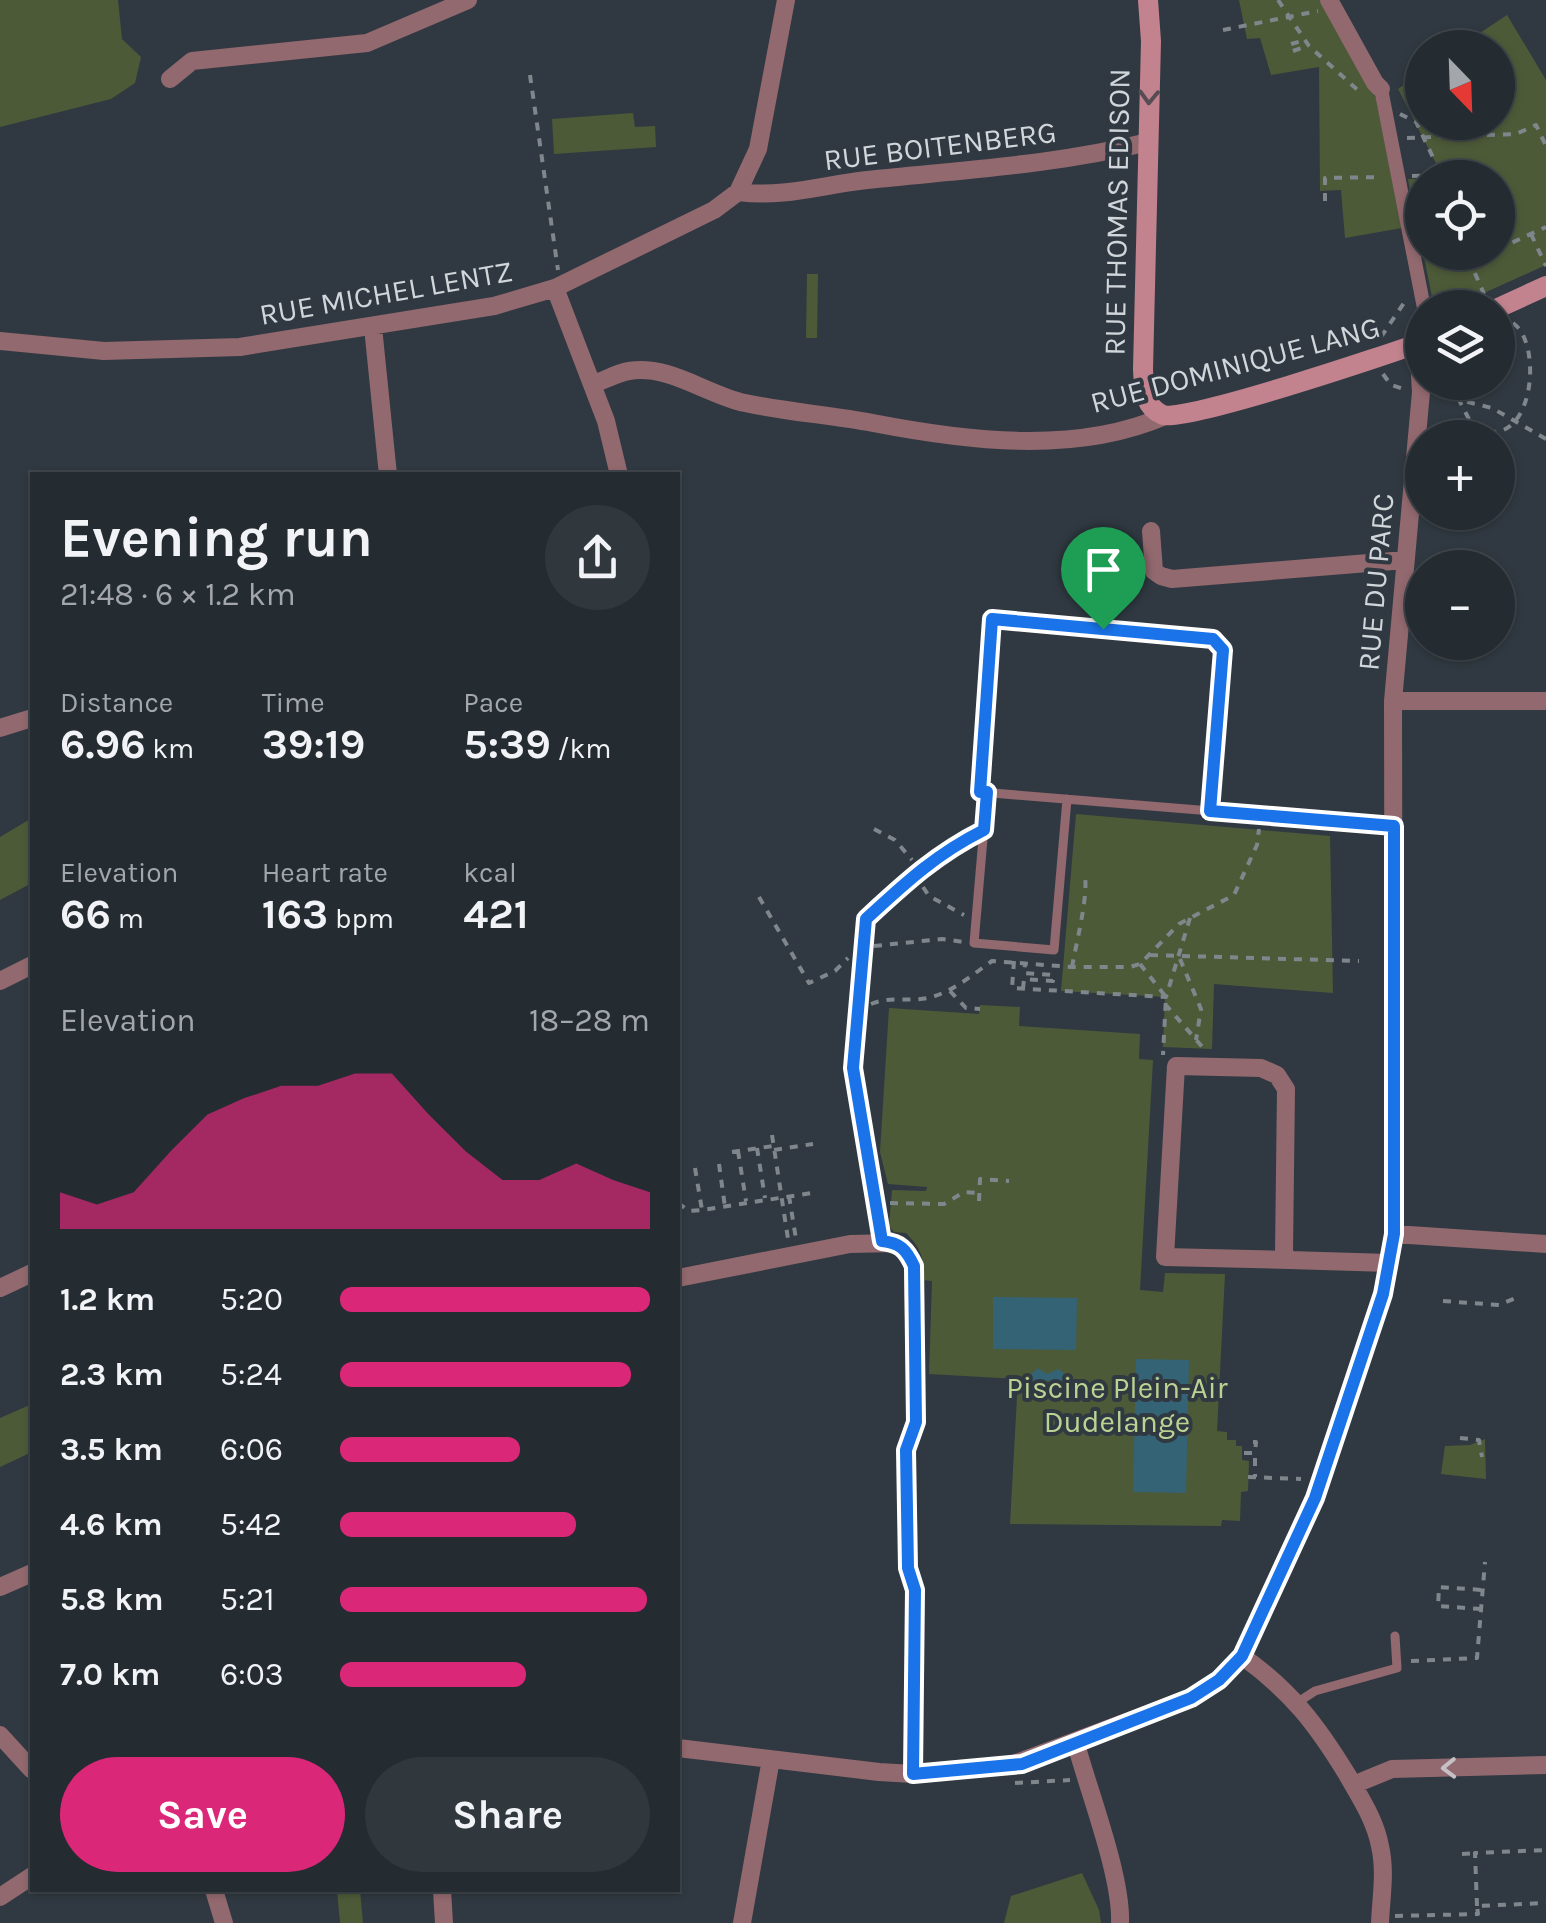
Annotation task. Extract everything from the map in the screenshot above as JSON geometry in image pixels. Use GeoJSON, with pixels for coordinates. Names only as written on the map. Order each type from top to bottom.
{"type":"FeatureCollection","features":[{"type":"Feature","properties":{"kind":"main road","name":"RUE THOMAS EDISON"},"geometry":{"type":"LineString","coordinates":[[1148,0],[1151,42],[1144,390],[1150,406],[1165,416]]}},
{"type":"Feature","properties":{"kind":"main road"},"geometry":{"type":"LineString","coordinates":[[1515,300],[1546,286]]}},
{"type":"Feature","properties":{"kind":"main road","name":"RUE DOMINIQUE LANG"},"geometry":{"type":"LineString","coordinates":[[1165,416],[1234,401],[1405,348]]}},
{"type":"Feature","properties":{"kind":"street"},"geometry":{"type":"LineString","coordinates":[[170,80],[192,61],[367,43],[468,0]]}},
{"type":"Feature","properties":{"kind":"street"},"geometry":{"type":"LineString","coordinates":[[738,192],[758,148],[786,0]]}},
{"type":"Feature","properties":{"kind":"street"},"geometry":{"type":"LineString","coordinates":[[1331,4],[1383,98],[1421,290]]}},
{"type":"Feature","properties":{"kind":"street","name":"RUE BOITENBERG"},"geometry":{"type":"LineString","coordinates":[[738,192],[772,196],[836,184],[1091,156],[1148,142]]}},
{"type":"Feature","properties":{"kind":"street","name":"RUE MICHEL LENTZ"},"geometry":{"type":"LineString","coordinates":[[0,340],[104,350],[240,347],[494,306],[559,286],[714,210],[738,192]]}},
{"type":"Feature","properties":{"kind":"street"},"geometry":{"type":"LineString","coordinates":[[559,286],[618,472]]}},
{"type":"Feature","properties":{"kind":"street"},"geometry":{"type":"LineString","coordinates":[[373,326],[388,472]]}},
{"type":"Feature","properties":{"kind":"street","name":"RUE DOMINIQUE LANG"},"geometry":{"type":"LineString","coordinates":[[593,384],[627,371],[648,370],[738,402],[778,410],[898,430],[1011,440],[1115,434],[1165,416]]}},
{"type":"Feature","properties":{"kind":"street","name":"RUE DU PARC"},"geometry":{"type":"LineString","coordinates":[[1406,550],[1420,400]]}},
{"type":"Feature","properties":{"kind":"street"},"geometry":{"type":"LineString","coordinates":[[1151,530],[1154,571],[1172,579],[1405,560]]}},
{"type":"Feature","properties":{"kind":"street","name":"RUE DU PARC"},"geometry":{"type":"LineString","coordinates":[[680,1748],[913,1774],[1008,1766],[1076,1744],[1191,1698],[1219,1680],[1242,1656],[1321,1480],[1383,1294],[1394,1234],[1393,701],[1405,560]]}},
{"type":"Feature","properties":{"kind":"street"},"geometry":{"type":"LineString","coordinates":[[1393,701],[1546,701]]}},
{"type":"Feature","properties":{"kind":"street"},"geometry":{"type":"LineString","coordinates":[[0,728],[30,719]]}},
{"type":"Feature","properties":{"kind":"street"},"geometry":{"type":"LineString","coordinates":[[0,980],[30,966]]}},
{"type":"Feature","properties":{"kind":"street"},"geometry":{"type":"LineString","coordinates":[[1289,1260],[1284,1253],[1286,1088],[1277,1074],[1262,1068],[1176,1066],[1164,1257],[1289,1260],[1389,1262]]}},
{"type":"Feature","properties":{"kind":"street"},"geometry":{"type":"LineString","coordinates":[[1394,1234],[1546,1244]]}},
{"type":"Feature","properties":{"kind":"street"},"geometry":{"type":"LineString","coordinates":[[680,1278],[791,1254],[882,1241],[896,1243],[907,1252],[914,1266],[916,1422],[906,1450],[908,1568],[915,1590],[913,1774]]}},
{"type":"Feature","properties":{"kind":"street"},"geometry":{"type":"LineString","coordinates":[[0,1288],[30,1274]]}},
{"type":"Feature","properties":{"kind":"street"},"geometry":{"type":"LineString","coordinates":[[0,1587],[30,1574]]}},
{"type":"Feature","properties":{"kind":"street"},"geometry":{"type":"LineString","coordinates":[[1242,1656],[1298,1702],[1320,1730],[1370,1816],[1384,1874],[1380,1920]]}},
{"type":"Feature","properties":{"kind":"street"},"geometry":{"type":"LineString","coordinates":[[0,1735],[30,1768]]}},
{"type":"Feature","properties":{"kind":"street"},"geometry":{"type":"LineString","coordinates":[[1076,1744],[1121,1910],[1120,1923]]}},
{"type":"Feature","properties":{"kind":"street"},"geometry":{"type":"LineString","coordinates":[[742,1923],[771,1759]]}},
{"type":"Feature","properties":{"kind":"street"},"geometry":{"type":"LineString","coordinates":[[1353,1785],[1392,1769],[1546,1765]]}},
{"type":"Feature","properties":{"kind":"street"},"geometry":{"type":"LineString","coordinates":[[0,1897],[30,1877]]}},
{"type":"Feature","properties":{"kind":"street"},"geometry":{"type":"LineString","coordinates":[[215,1892],[224,1923]]}},
{"type":"Feature","properties":{"kind":"street"},"geometry":{"type":"LineString","coordinates":[[442,1892],[444,1923]]}},
{"type":"Feature","properties":{"kind":"lane"},"geometry":{"type":"LineString","coordinates":[[1210,811],[1223,650],[1213,639],[992,619],[980,792],[987,792],[1210,811],[1394,826]]}},
{"type":"Feature","properties":{"kind":"lane"},"geometry":{"type":"LineString","coordinates":[[987,792],[974,943],[1054,950],[1067,799]]}},
{"type":"Feature","properties":{"kind":"lane"},"geometry":{"type":"LineString","coordinates":[[882,1241],[853,1068],[866,919],[932,860],[984,830]]}},
{"type":"Feature","properties":{"kind":"lane"},"geometry":{"type":"LineString","coordinates":[[1298,1702],[1315,1691],[1396,1668],[1395,1636]]}},
{"type":"Feature","properties":{"kind":"path"},"geometry":{"type":"LineString","coordinates":[[1278,0],[1301,35],[1352,86],[1383,98],[1405,114]]}},
{"type":"Feature","properties":{"kind":"path"},"geometry":{"type":"LineString","coordinates":[[1222,30],[1331,4]]}},
{"type":"Feature","properties":{"kind":"path"},"geometry":{"type":"LineString","coordinates":[[1289,38],[1301,35]]}},
{"type":"Feature","properties":{"kind":"path"},"geometry":{"type":"LineString","coordinates":[[1289,38],[1301,35]]}},
{"type":"Feature","properties":{"kind":"path"},"geometry":{"type":"LineString","coordinates":[[1289,38],[1301,35]]}},
{"type":"Feature","properties":{"kind":"path"},"geometry":{"type":"LineString","coordinates":[[530,75],[559,286]]}},
{"type":"Feature","properties":{"kind":"path"},"geometry":{"type":"LineString","coordinates":[[1515,134],[1536,125],[1546,146]]}},
{"type":"Feature","properties":{"kind":"path"},"geometry":{"type":"LineString","coordinates":[[1392,140],[1405,138]]}},
{"type":"Feature","properties":{"kind":"path"},"geometry":{"type":"LineString","coordinates":[[1325,201],[1325,178],[1405,176]]}},
{"type":"Feature","properties":{"kind":"path"},"geometry":{"type":"LineString","coordinates":[[1515,241],[1546,227]]}},
{"type":"Feature","properties":{"kind":"path"},"geometry":{"type":"LineString","coordinates":[[1531,234],[1545,266]]}},
{"type":"Feature","properties":{"kind":"path"},"geometry":{"type":"LineString","coordinates":[[1374,346],[1419,281]]}},
{"type":"Feature","properties":{"kind":"path"},"geometry":{"type":"LineString","coordinates":[[1515,321],[1531,336],[1537,352]]}},
{"type":"Feature","properties":{"kind":"path"},"geometry":{"type":"LineString","coordinates":[[1381,367],[1391,385],[1405,389]]}},
{"type":"Feature","properties":{"kind":"path"},"geometry":{"type":"LineString","coordinates":[[1459,400],[1464,415],[1481,430],[1507,430],[1520,423],[1535,400]]}},
{"type":"Feature","properties":{"kind":"path"},"geometry":{"type":"LineString","coordinates":[[1465,400],[1492,408],[1546,439]]}},
{"type":"Feature","properties":{"kind":"path"},"geometry":{"type":"LineString","coordinates":[[859,1010],[884,999],[925,999],[950,991],[992,961],[1072,967],[1140,964],[1179,924],[1234,895],[1258,845],[1260,815]]}},
{"type":"Feature","properties":{"kind":"path"},"geometry":{"type":"LineString","coordinates":[[1072,967],[1088,887],[1084,873]]}},
{"type":"Feature","properties":{"kind":"path"},"geometry":{"type":"LineString","coordinates":[[759,897],[802,971]]}},
{"type":"Feature","properties":{"kind":"path"},"geometry":{"type":"LineString","coordinates":[[1176,1066],[1162,1065],[1166,1001],[1190,918]]}},
{"type":"Feature","properties":{"kind":"path"},"geometry":{"type":"LineString","coordinates":[[942,939],[974,943]]}},
{"type":"Feature","properties":{"kind":"path"},"geometry":{"type":"LineString","coordinates":[[1150,955],[1359,961]]}},
{"type":"Feature","properties":{"kind":"path"},"geometry":{"type":"LineString","coordinates":[[1180,958],[1201,1009],[1196,1040]]}},
{"type":"Feature","properties":{"kind":"path"},"geometry":{"type":"LineString","coordinates":[[1014,962],[1012,988],[1166,1001]]}},
{"type":"Feature","properties":{"kind":"path"},"geometry":{"type":"LineString","coordinates":[[1023,989],[1024,979],[1053,981],[1054,975],[1024,973],[1025,963]]}},
{"type":"Feature","properties":{"kind":"path"},"geometry":{"type":"LineString","coordinates":[[1140,964],[1219,1067]]}},
{"type":"Feature","properties":{"kind":"path"},"geometry":{"type":"LineString","coordinates":[[950,991],[966,1008],[980,1010]]}},
{"type":"Feature","properties":{"kind":"path"},"geometry":{"type":"LineString","coordinates":[[772,1135],[789,1242],[796,1241],[789,1196]]}},
{"type":"Feature","properties":{"kind":"path"},"geometry":{"type":"LineString","coordinates":[[746,1203],[735,1152],[813,1144]]}},
{"type":"Feature","properties":{"kind":"path"},"geometry":{"type":"LineString","coordinates":[[757,1148],[765,1200]]}},
{"type":"Feature","properties":{"kind":"path"},"geometry":{"type":"LineString","coordinates":[[718,1164],[725,1206]]}},
{"type":"Feature","properties":{"kind":"path"},"geometry":{"type":"LineString","coordinates":[[695,1168],[702,1210]]}},
{"type":"Feature","properties":{"kind":"path"},"geometry":{"type":"LineString","coordinates":[[979,1202],[980,1179],[1009,1181]]}},
{"type":"Feature","properties":{"kind":"path"},"geometry":{"type":"LineString","coordinates":[[680,1205],[702,1210],[818,1192]]}},
{"type":"Feature","properties":{"kind":"path"},"geometry":{"type":"LineString","coordinates":[[891,1203],[944,1204],[964,1192],[980,1193]]}},
{"type":"Feature","properties":{"kind":"path"},"geometry":{"type":"LineString","coordinates":[[1443,1300],[1498,1306],[1518,1297]]}},
{"type":"Feature","properties":{"kind":"path"},"geometry":{"type":"LineString","coordinates":[[1460,1438],[1479,1440],[1482,1457]]}},
{"type":"Feature","properties":{"kind":"path"},"geometry":{"type":"LineString","coordinates":[[1252,1442],[1256,1442],[1256,1453],[1252,1477],[1321,1480]]}},
{"type":"Feature","properties":{"kind":"path"},"geometry":{"type":"LineString","coordinates":[[1244,1452],[1256,1453]]}},
{"type":"Feature","properties":{"kind":"path"},"geometry":{"type":"LineString","coordinates":[[1396,1662],[1477,1658],[1485,1562]]}},
{"type":"Feature","properties":{"kind":"path"},"geometry":{"type":"LineString","coordinates":[[1481,1609],[1438,1606],[1440,1587],[1482,1590]]}},
{"type":"Feature","properties":{"kind":"path"},"geometry":{"type":"LineString","coordinates":[[1462,1854],[1546,1850]]}},
{"type":"Feature","properties":{"kind":"path"},"geometry":{"type":"LineString","coordinates":[[1380,1920],[1478,1914],[1475,1853]]}},
{"type":"Feature","properties":{"kind":"path"},"geometry":{"type":"LineString","coordinates":[[1477,1906],[1546,1903]]}},
{"type":"Feature","properties":{"kind":"green space"},"geometry":{"type":"Polygon","coordinates":[[[0,0],[118,0],[122,39],[141,57],[135,83],[111,99],[0,127],[0,0]]]}},
{"type":"Feature","properties":{"kind":"green space"},"geometry":{"type":"Polygon","coordinates":[[[1239,0],[1323,0],[1376,99],[1402,228],[1345,238],[1341,190],[1320,191],[1319,67],[1271,75],[1260,38],[1247,39],[1239,0]]]}},
{"type":"Feature","properties":{"kind":"green space"},"geometry":{"type":"Polygon","coordinates":[[[1507,15],[1546,80],[1546,265],[1491,290],[1431,290],[1427,270],[1515,270],[1515,160],[1434,160],[1424,140],[1515,140],[1515,30],[1484,30],[1507,15]]]}},
{"type":"Feature","properties":{"kind":"green space"},"geometry":{"type":"Polygon","coordinates":[[[1405,84],[1405,103],[1398,89],[1405,84]]]}},
{"type":"Feature","properties":{"kind":"green space"},"geometry":{"type":"Polygon","coordinates":[[[633,113],[635,127],[655,126],[656,147],[554,154],[552,119],[633,113]]]}},
{"type":"Feature","properties":{"kind":"green space"},"geometry":{"type":"Polygon","coordinates":[[[807,274],[818,274],[817,338],[806,338],[807,274]]]}},
{"type":"Feature","properties":{"kind":"green space"},"geometry":{"type":"Polygon","coordinates":[[[1076,814],[1330,836],[1333,993],[1214,984],[1212,1049],[1163,1047],[1165,997],[1061,991],[1076,814]]]}},
{"type":"Feature","properties":{"kind":"green space"},"geometry":{"type":"Polygon","coordinates":[[[30,819],[30,884],[0,900],[0,837],[30,819]]]}},
{"type":"Feature","properties":{"kind":"green space","name":"Piscine Plein-Air Dudelange"},"geometry":{"type":"Polygon","coordinates":[[[980,1005],[1020,1007],[1019,1026],[1140,1034],[1139,1059],[1153,1060],[1140,1290],[1163,1292],[1165,1273],[1225,1274],[1217,1431],[1227,1432],[1227,1440],[1236,1440],[1236,1446],[1242,1446],[1242,1460],[1249,1461],[1248,1491],[1241,1492],[1240,1521],[1222,1520],[1221,1526],[1010,1524],[1018,1379],[929,1374],[932,1281],[923,1280],[921,1254],[915,1244],[906,1233],[894,1232],[889,1226],[892,1190],[926,1191],[927,1187],[888,1184],[880,1152],[889,1008],[979,1014],[980,1005]]]}},
{"type":"Feature","properties":{"kind":"green space"},"geometry":{"type":"Polygon","coordinates":[[[30,1405],[30,1453],[0,1467],[0,1418],[30,1405]]]}},
{"type":"Feature","properties":{"kind":"green space"},"geometry":{"type":"Polygon","coordinates":[[[1485,1439],[1486,1479],[1441,1474],[1445,1446],[1470,1445],[1485,1439]]]}},
{"type":"Feature","properties":{"kind":"green space"},"geometry":{"type":"Polygon","coordinates":[[[1082,1873],[1101,1923],[1004,1923],[1011,1896],[1082,1873]]]}},
{"type":"Feature","properties":{"kind":"green space"},"geometry":{"type":"Polygon","coordinates":[[[337,1892],[360,1892],[363,1923],[340,1923],[337,1892]]]}},
{"type":"Feature","properties":{"kind":"water"},"geometry":{"type":"Polygon","coordinates":[[[993,1297],[1077,1298],[1076,1350],[993,1349],[993,1297]]]}},
{"type":"Feature","properties":{"kind":"water"},"geometry":{"type":"Polygon","coordinates":[[[1136,1359],[1189,1360],[1186,1493],[1133,1492],[1136,1359]]]}},
{"type":"Feature","properties":{"kind":"water"},"geometry":{"type":"Polygon","coordinates":[[[1038,1368],[1047,1374],[1058,1369],[1063,1372],[1063,1381],[1057,1386],[1047,1380],[1034,1385],[1030,1375],[1038,1368]]]}},
{"type":"Feature","properties":{"kind":"route"},"geometry":{"type":"LineString","coordinates":[[992,619],[1103,629],[1213,639],[1223,650],[1210,811],[1394,826],[1394,1234],[1383,1294],[1315,1498],[1242,1656],[1219,1680],[1191,1698],[1022,1764],[913,1774],[915,1590],[908,1568],[906,1450],[916,1422],[914,1266],[907,1252],[896,1243],[882,1241],[853,1068],[866,919],[947,848],[984,830],[987,792],[980,792],[992,619]]}}]}
